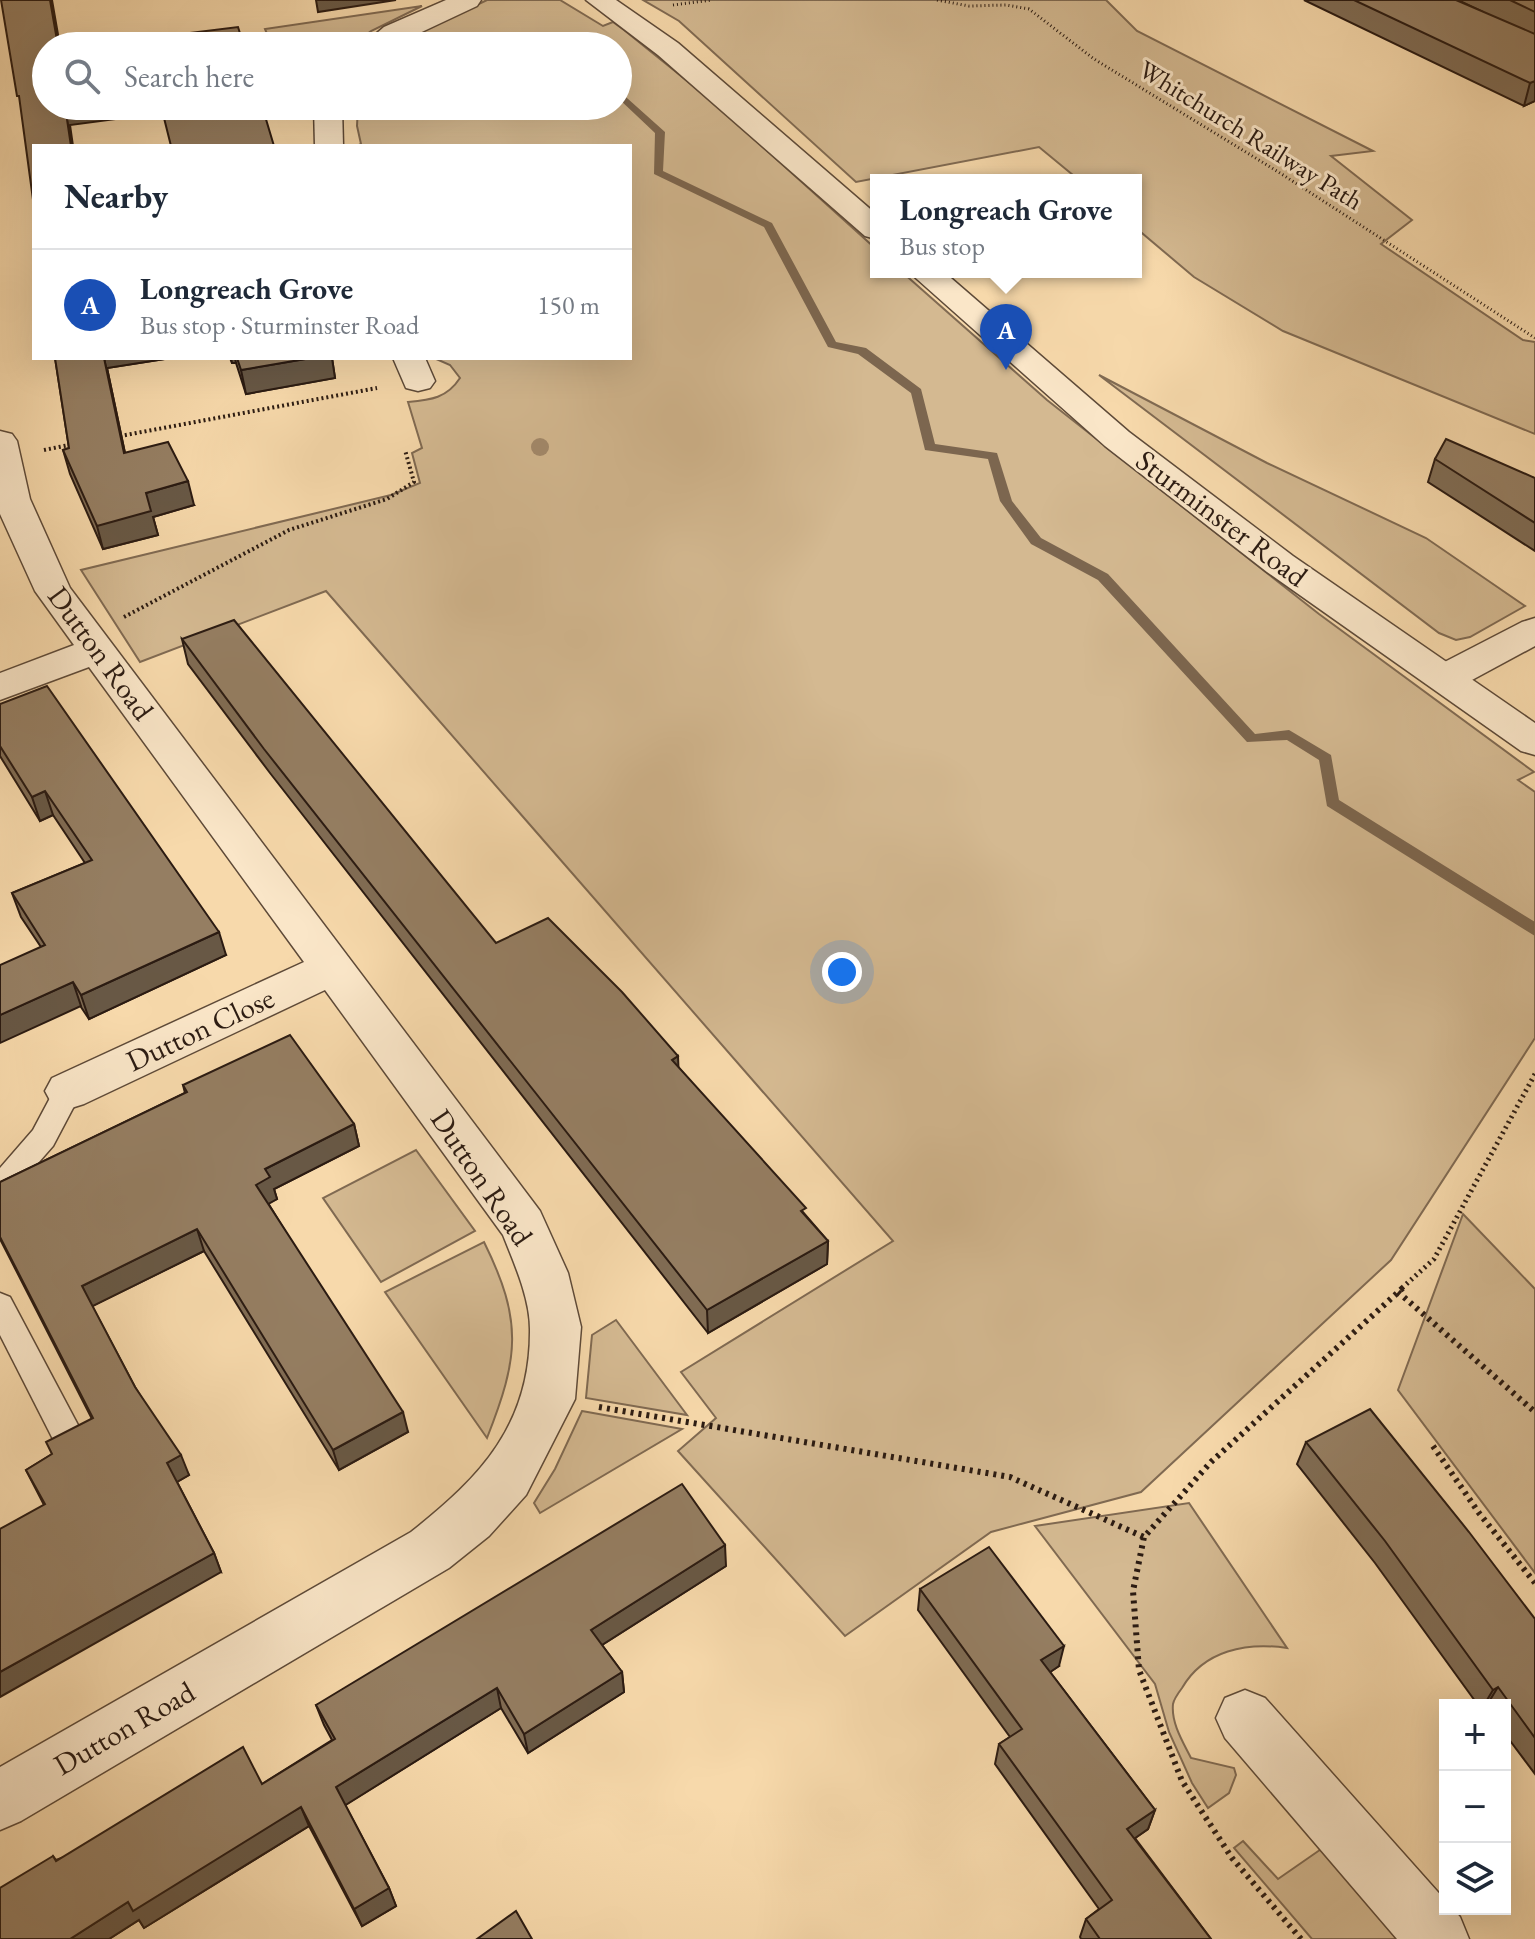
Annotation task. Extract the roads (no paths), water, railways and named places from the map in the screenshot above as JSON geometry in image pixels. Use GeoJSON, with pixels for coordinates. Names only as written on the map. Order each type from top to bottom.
{"type":"FeatureCollection","features":[{"type":"Feature","properties":{"kind":"street"},"geometry":{"type":"LineString","coordinates":[[395,32],[468,0]]}},
{"type":"Feature","properties":{"kind":"street"},"geometry":{"type":"LineString","coordinates":[[599,0],[668,49],[870,225]]}},
{"type":"Feature","properties":{"kind":"street"},"geometry":{"type":"LineString","coordinates":[[328,120],[328,144]]}},
{"type":"Feature","properties":{"kind":"street","name":"Sturminster Road"},"geometry":{"type":"LineString","coordinates":[[932,278],[1117,439],[1280,564],[1535,742]]}},
{"type":"Feature","properties":{"kind":"street","name":"Dutton Road"},"geometry":{"type":"LineString","coordinates":[[0,1800],[430,1550],[470,1518],[507,1478],[549,1399],[556,1327],[543,1273],[523,1225],[53,591],[26,539],[1,449]]}},
{"type":"Feature","properties":{"kind":"street"},"geometry":{"type":"LineString","coordinates":[[1445,678],[1535,630]]}},
{"type":"Feature","properties":{"kind":"street"},"geometry":{"type":"LineString","coordinates":[[0,687],[94,644]]}},
{"type":"Feature","properties":{"kind":"street","name":"Dutton Close"},"geometry":{"type":"LineString","coordinates":[[68,1091],[332,968]]}},
{"type":"Feature","properties":{"kind":"street"},"geometry":{"type":"LineString","coordinates":[[1245,1718],[1438,1939]]}},
{"type":"Feature","properties":{"kind":"lane"},"geometry":{"type":"LineString","coordinates":[[0,1187],[43,1138],[68,1091]]}},
{"type":"Feature","properties":{"kind":"lane"},"geometry":{"type":"LineString","coordinates":[[0,1306],[68,1437]]}},
{"type":"Feature","properties":{"kind":"waterway"},"geometry":{"type":"LineString","coordinates":[[632,106],[660,132],[658,172],[768,225],[832,345],[862,351],[917,392],[929,447],[993,456],[1006,501],[1036,541],[1103,577],[1252,739],[1289,735],[1326,758],[1332,802],[1535,930]]}},
{"type":"Feature","properties":{"kind":"place","name":"Longreach Grove"},"geometry":{"type":"Point","coordinates":[1006,370]}}]}
